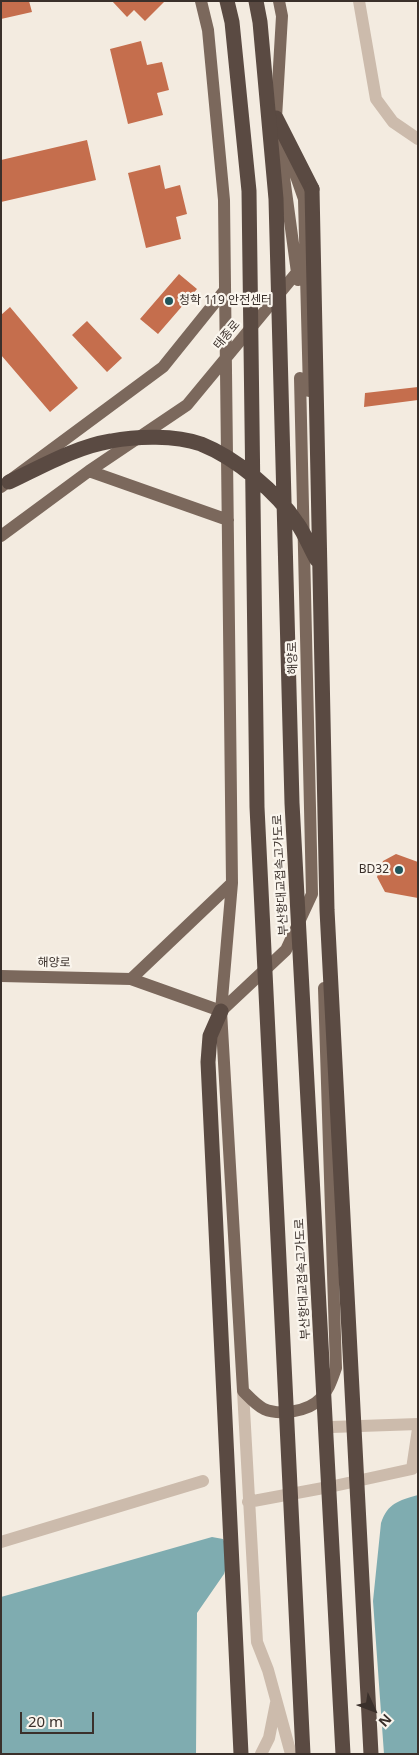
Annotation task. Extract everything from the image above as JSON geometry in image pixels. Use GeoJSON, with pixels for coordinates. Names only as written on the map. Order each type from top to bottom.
{"type":"FeatureCollection","features":[{"type":"Feature","properties":{"kind":"highway","name":"부산항대교접속고가도로"},"geometry":{"type":"LineString","coordinates":[[227,1],[232,22],[249,191],[257,807],[303,1754]]}},
{"type":"Feature","properties":{"kind":"highway","name":"부산항대교접속고가도로"},"geometry":{"type":"LineString","coordinates":[[256,1],[260,22],[276,199],[292,803],[344,1754]]}},
{"type":"Feature","properties":{"kind":"highway"},"geometry":{"type":"LineString","coordinates":[[276,118],[312,189],[318,564],[327,910],[371,1754]]}},
{"type":"Feature","properties":{"kind":"highway"},"geometry":{"type":"LineString","coordinates":[[5,485],[67,454],[109,441],[154,437],[200,444],[237,463],[269,490],[297,522],[318,564]]}},
{"type":"Feature","properties":{"kind":"highway"},"geometry":{"type":"LineString","coordinates":[[221,1011],[210,1036],[208,1062],[218,1238],[241,1754]]}},
{"type":"Feature","properties":{"kind":"main road"},"geometry":{"type":"LineString","coordinates":[[201,1],[208,30],[224,200],[232,883],[221,1011],[243,1391],[264,1409],[277,1412],[306,1409],[320,1400],[329,1387],[336,1368],[322,946],[304,199],[276,118]]}},
{"type":"Feature","properties":{"kind":"main road"},"geometry":{"type":"LineString","coordinates":[[279,1],[282,16],[276,118],[298,271]]}},
{"type":"Feature","properties":{"kind":"main road","name":"태종로"},"geometry":{"type":"LineString","coordinates":[[1,536],[89,471],[187,405],[298,271]]}},
{"type":"Feature","properties":{"kind":"main road","name":"해양로"},"geometry":{"type":"LineString","coordinates":[[1,976],[131,979],[221,1011],[286,950],[312,894],[298,271]]}},
{"type":"Feature","properties":{"kind":"main road"},"geometry":{"type":"LineString","coordinates":[[5,485],[163,367],[225,290]]}},
{"type":"Feature","properties":{"kind":"main road"},"geometry":{"type":"LineString","coordinates":[[89,471],[228,520]]}},
{"type":"Feature","properties":{"kind":"main road"},"geometry":{"type":"LineString","coordinates":[[131,979],[232,883]]}},
{"type":"Feature","properties":{"kind":"lane"},"geometry":{"type":"LineString","coordinates":[[359,1],[376,99],[392,122],[418,139]]}},
{"type":"Feature","properties":{"kind":"lane"},"geometry":{"type":"LineString","coordinates":[[329,1387],[334,1486]]}},
{"type":"Feature","properties":{"kind":"lane"},"geometry":{"type":"LineString","coordinates":[[243,1391],[257,1642],[268,1670],[291,1754]]}},
{"type":"Feature","properties":{"kind":"lane"},"geometry":{"type":"LineString","coordinates":[[332,1427],[418,1424]]}},
{"type":"Feature","properties":{"kind":"lane"},"geometry":{"type":"LineString","coordinates":[[248,1502],[334,1486],[412,1468],[418,1428]]}},
{"type":"Feature","properties":{"kind":"lane"},"geometry":{"type":"LineString","coordinates":[[1,1542],[203,1481]]}},
{"type":"Feature","properties":{"kind":"lane"},"geometry":{"type":"LineString","coordinates":[[261,1754],[269,1738],[276,1701]]}},
{"type":"Feature","properties":{"kind":"water"},"geometry":{"type":"Polygon","coordinates":[[[418,1495],[418,1754],[384,1754],[373,1601],[381,1523],[391,1507],[405,1499],[418,1495]]]}},
{"type":"Feature","properties":{"kind":"water"},"geometry":{"type":"Polygon","coordinates":[[[212,1537],[223,1539],[228,1561],[224,1574],[197,1613],[196,1754],[1,1754],[1,1597],[212,1537]]]}},
{"type":"Feature","properties":{"kind":"building"},"geometry":{"type":"Polygon","coordinates":[[[1,1],[29,1],[32,12],[1,19],[1,1]]]}},
{"type":"Feature","properties":{"kind":"building"},"geometry":{"type":"Polygon","coordinates":[[[112,1],[165,1],[145,21],[134,10],[127,17],[112,1]]]}},
{"type":"Feature","properties":{"kind":"building"},"geometry":{"type":"Polygon","coordinates":[[[141,41],[147,65],[162,62],[169,90],[157,93],[163,115],[128,124],[110,49],[141,41]]]}},
{"type":"Feature","properties":{"kind":"building"},"geometry":{"type":"Polygon","coordinates":[[[87,140],[96,180],[1,202],[1,160],[87,140]]]}},
{"type":"Feature","properties":{"kind":"building"},"geometry":{"type":"Polygon","coordinates":[[[160,165],[165,189],[180,185],[187,214],[176,217],[181,239],[146,248],[128,173],[160,165]]]}},
{"type":"Feature","properties":{"kind":"building"},"geometry":{"type":"Polygon","coordinates":[[[179,274],[197,289],[158,334],[140,319],[179,274]]]}},
{"type":"Feature","properties":{"kind":"building"},"geometry":{"type":"Polygon","coordinates":[[[10,307],[78,388],[50,412],[1,355],[1,315],[10,307]]]}},
{"type":"Feature","properties":{"kind":"building"},"geometry":{"type":"Polygon","coordinates":[[[87,321],[122,358],[107,372],[72,335],[87,321]]]}},
{"type":"Feature","properties":{"kind":"building"},"geometry":{"type":"Polygon","coordinates":[[[418,387],[418,400],[364,407],[365,393],[418,387]]]}},
{"type":"Feature","properties":{"kind":"building","name":"BD32"},"geometry":{"type":"Polygon","coordinates":[[[396,854],[418,862],[418,898],[385,892],[377,877],[383,861],[396,854]]]}},
{"type":"Feature","properties":{"kind":"place","name":"청학 119 안전센터"},"geometry":{"type":"Point","coordinates":[169,301]}},
{"type":"Feature","properties":{"kind":"place","name":"BD32"},"geometry":{"type":"Point","coordinates":[399,870]}}]}
